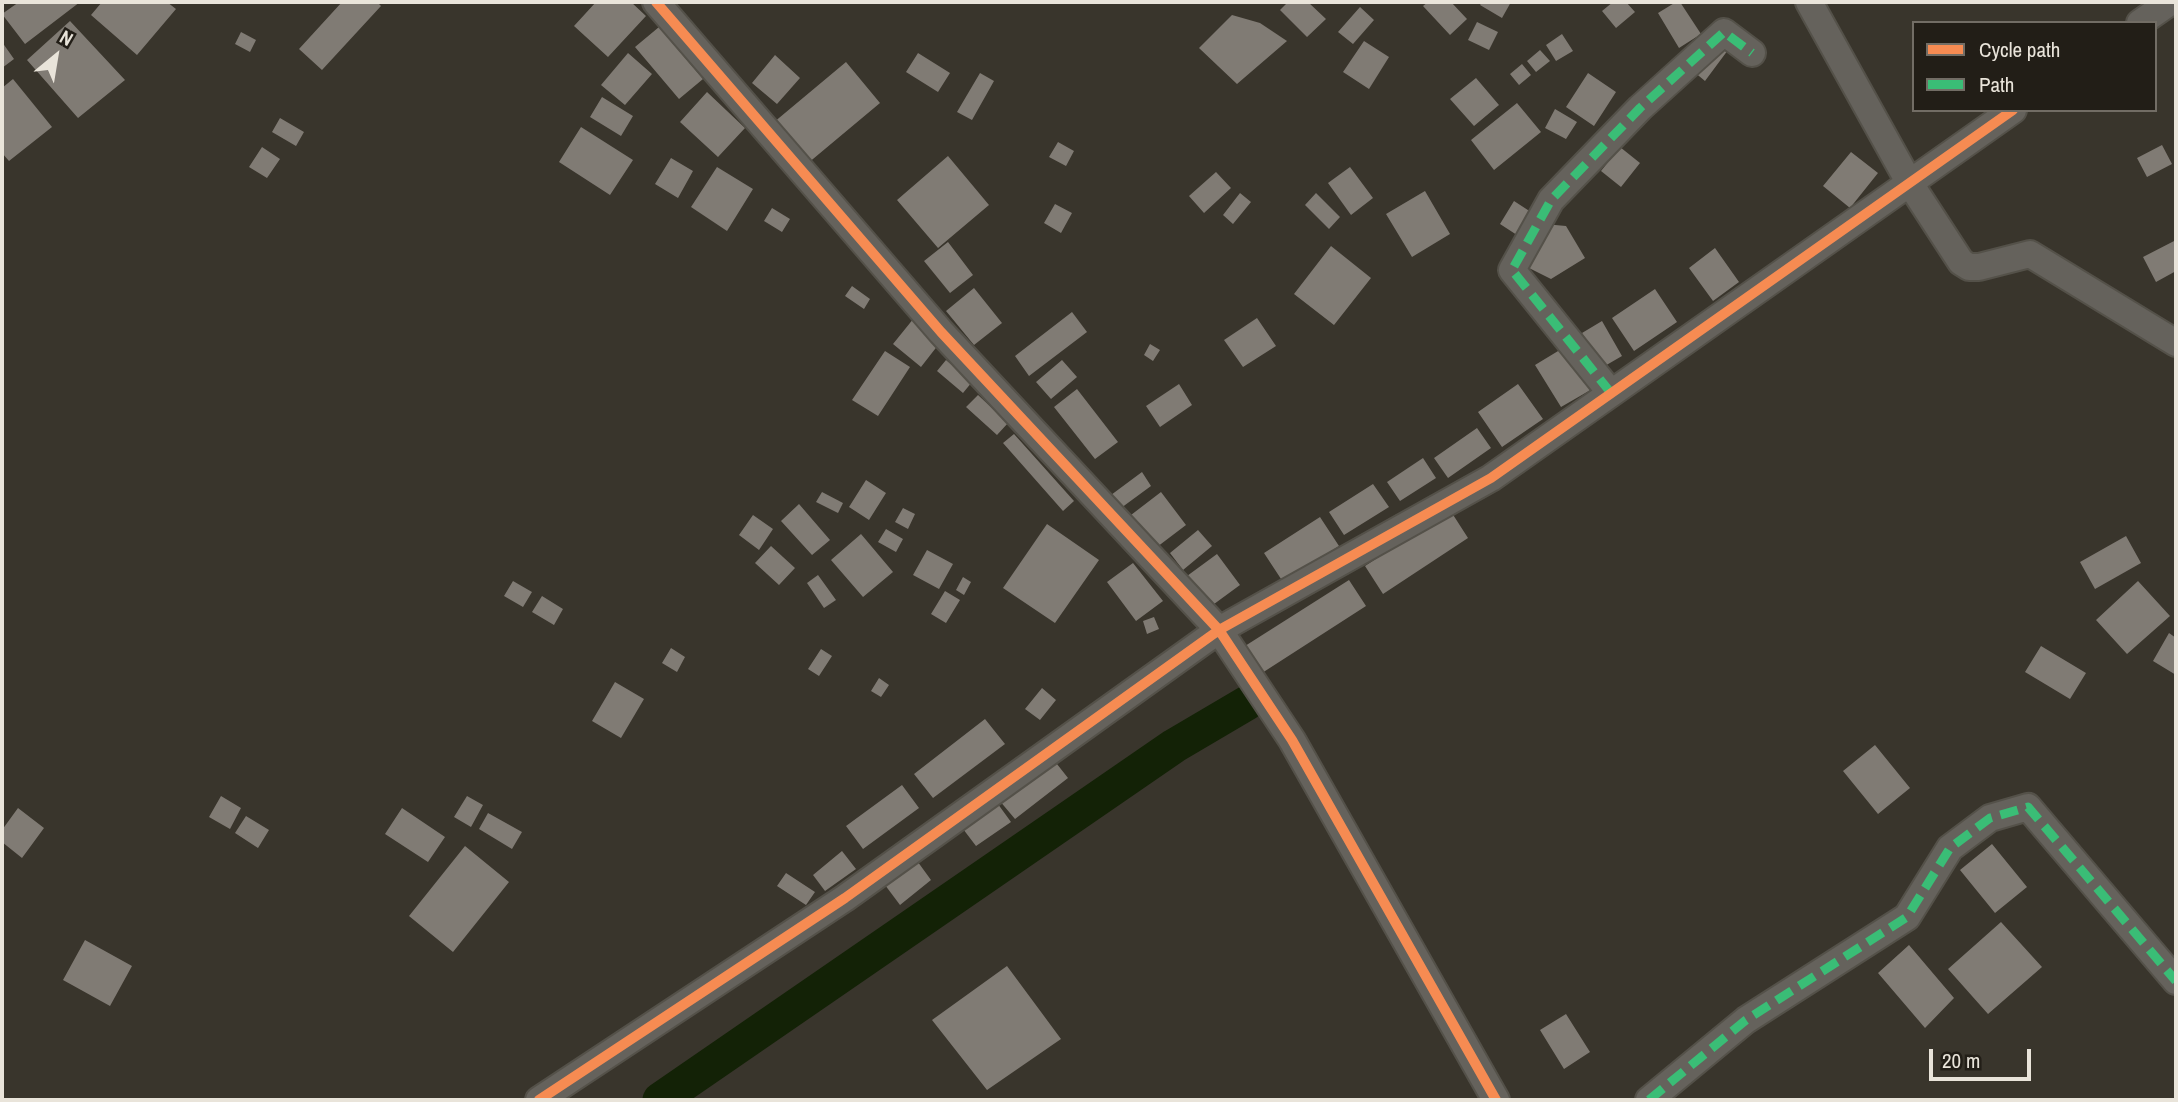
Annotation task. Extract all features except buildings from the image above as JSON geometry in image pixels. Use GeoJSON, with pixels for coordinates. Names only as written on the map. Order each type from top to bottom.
{"type":"FeatureCollection","features":[{"type":"Feature","properties":{"kind":"street"},"geometry":{"type":"LineString","coordinates":[[656,2],[941,332],[1219,630],[1292,740],[1496,1100]]}},
{"type":"Feature","properties":{"kind":"street"},"geometry":{"type":"LineString","coordinates":[[1809,2],[1909,182],[1961,262],[1969,267],[2030,254],[2176,343]]}},
{"type":"Feature","properties":{"kind":"street"},"geometry":{"type":"LineString","coordinates":[[2143,21],[2170,2]]}},
{"type":"Feature","properties":{"kind":"street"},"geometry":{"type":"LineString","coordinates":[[1611,393],[1512,270],[1551,200],[1640,108],[1724,32],[1752,53]]}},
{"type":"Feature","properties":{"kind":"street"},"geometry":{"type":"LineString","coordinates":[[539,1100],[845,898],[1219,630],[1491,478],[2010,112]]}},
{"type":"Feature","properties":{"kind":"street"},"geometry":{"type":"LineString","coordinates":[[1649,1100],[1746,1020],[1907,917],[1950,848],[1990,818],[2028,807],[2176,981]]}},
{"type":"Feature","properties":{"kind":"waterway"},"geometry":{"type":"LineString","coordinates":[[660,1100],[1174,746],[1247,703]]}},
{"type":"Feature","properties":{"kind":"marked path"},"geometry":{"type":"LineString","coordinates":[[1611,393],[1512,270],[1551,200],[1640,108],[1724,32],[1752,53]]}},
{"type":"Feature","properties":{"kind":"marked path"},"geometry":{"type":"LineString","coordinates":[[1649,1100],[1746,1020],[1907,917],[1950,848],[1990,818],[2028,807],[2176,981]]}},
{"type":"Feature","properties":{"kind":"cycle path"},"geometry":{"type":"LineString","coordinates":[[656,2],[941,332],[1219,630],[1292,740],[1496,1100]]}},
{"type":"Feature","properties":{"kind":"cycle path"},"geometry":{"type":"LineString","coordinates":[[539,1100],[845,898],[1219,630],[1491,478],[2010,112]]}}]}
